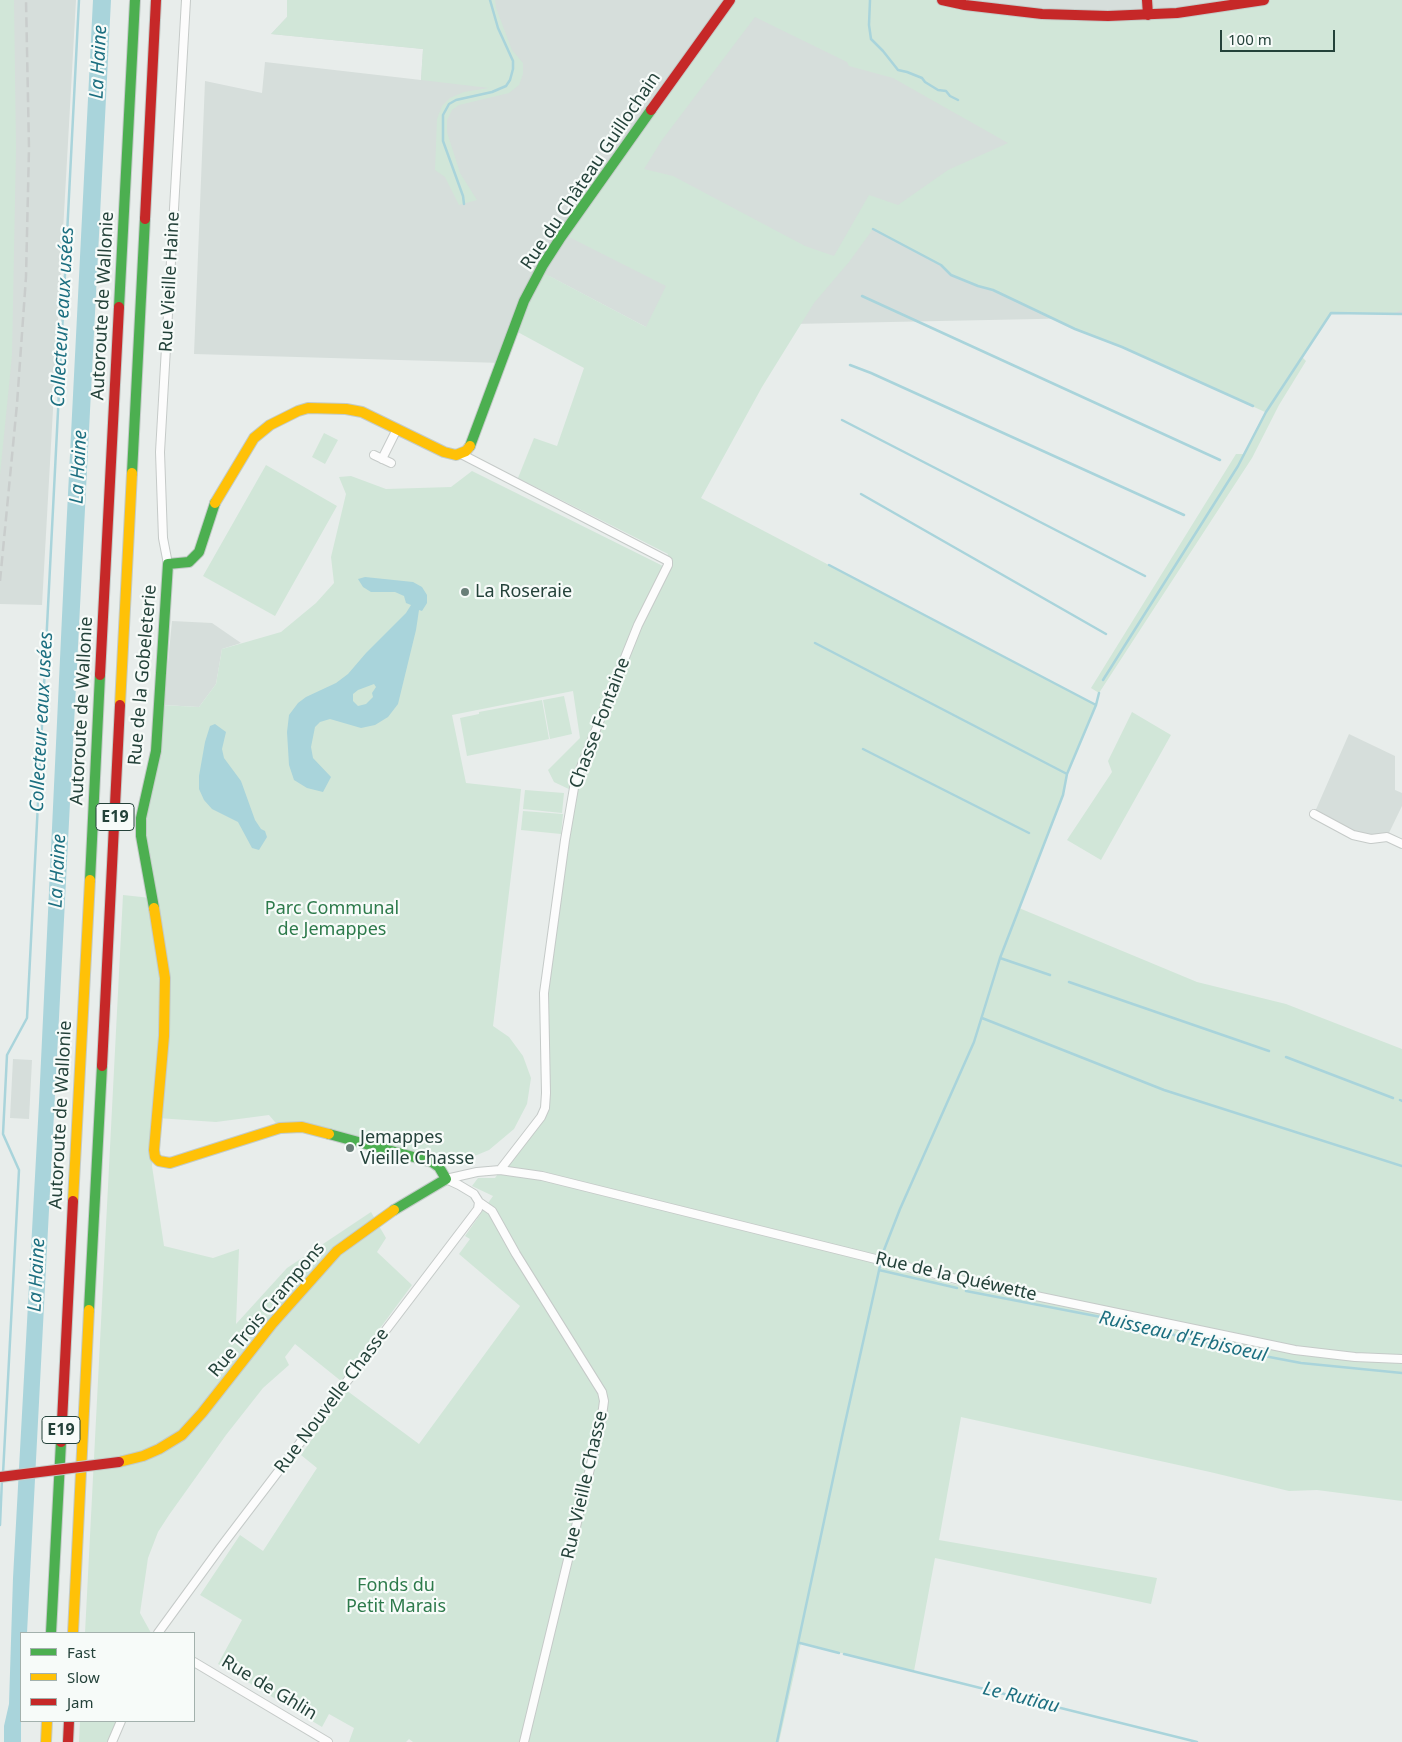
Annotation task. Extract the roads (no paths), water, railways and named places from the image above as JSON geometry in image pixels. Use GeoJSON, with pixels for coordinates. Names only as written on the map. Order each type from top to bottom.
{"type":"FeatureCollection","features":[{"type":"Feature","properties":{"kind":"main road","name":"Autoroute de Wallonie"},"geometry":{"type":"LineString","coordinates":[[51,1632],[135,0]]}},
{"type":"Feature","properties":{"kind":"main road","name":"E19"},"geometry":{"type":"LineString","coordinates":[[73,1632],[156,0]]}},
{"type":"Feature","properties":{"kind":"main road","name":"Rue du Château Guillochain"},"geometry":{"type":"LineString","coordinates":[[461,454],[471,445],[524,301],[543,265],[730,0]]}},
{"type":"Feature","properties":{"kind":"main road"},"geometry":{"type":"LineString","coordinates":[[942,0],[965,5],[1042,14],[1108,16],[1207,10],[1264,0]]}},
{"type":"Feature","properties":{"kind":"main road"},"geometry":{"type":"LineString","coordinates":[[1147,0],[1148,15]]}},
{"type":"Feature","properties":{"kind":"main road"},"geometry":{"type":"LineString","coordinates":[[168,564],[189,562],[199,552],[209,515],[217,498],[254,438],[270,425],[298,411],[322,408],[362,412],[444,452],[456,455],[461,454]]}},
{"type":"Feature","properties":{"kind":"main road","name":"Rue de la Gobeleterie"},"geometry":{"type":"LineString","coordinates":[[168,564],[156,751],[143,809],[141,836],[165,978],[164,1036],[154,1150],[155,1157],[159,1161],[170,1163],[280,1128],[293,1127],[432,1162],[439,1167],[446,1179]]}},
{"type":"Feature","properties":{"kind":"main road","name":"Rue Trois Crampons"},"geometry":{"type":"LineString","coordinates":[[0,1477],[119,1462],[143,1456],[182,1435],[202,1413],[272,1324],[337,1251],[402,1204],[446,1179]]}},
{"type":"Feature","properties":{"kind":"main road"},"geometry":{"type":"LineString","coordinates":[[46,1742],[47,1722]]}},
{"type":"Feature","properties":{"kind":"main road"},"geometry":{"type":"LineString","coordinates":[[68,1742],[69,1722]]}},
{"type":"Feature","properties":{"kind":"street","name":"Rue Vieille Haine"},"geometry":{"type":"LineString","coordinates":[[168,564],[163,538],[160,452],[186,0]]}},
{"type":"Feature","properties":{"kind":"street"},"geometry":{"type":"LineString","coordinates":[[382,459],[397,429]]}},
{"type":"Feature","properties":{"kind":"street","name":"Chasse Fontaine"},"geometry":{"type":"LineString","coordinates":[[461,454],[668,560],[668,565],[638,626],[575,782],[544,993],[545,1108],[541,1117],[500,1170]]}},
{"type":"Feature","properties":{"kind":"street"},"geometry":{"type":"LineString","coordinates":[[374,456],[391,463]]}},
{"type":"Feature","properties":{"kind":"street"},"geometry":{"type":"LineString","coordinates":[[1314,814],[1353,835],[1371,839],[1386,837],[1402,844]]}},
{"type":"Feature","properties":{"kind":"street","name":"Rue de la Quéwette"},"geometry":{"type":"LineString","coordinates":[[446,1179],[477,1172],[514,1171],[564,1181],[964,1281],[1251,1342],[1295,1350],[1355,1357],[1402,1359]]}},
{"type":"Feature","properties":{"kind":"street"},"geometry":{"type":"LineString","coordinates":[[446,1179],[474,1194],[479,1202]]}},
{"type":"Feature","properties":{"kind":"street","name":"Rue Nouvelle Chasse"},"geometry":{"type":"LineString","coordinates":[[159,1632],[220,1548],[478,1209],[479,1202]]}},
{"type":"Feature","properties":{"kind":"street","name":"Rue Vieille Chasse"},"geometry":{"type":"LineString","coordinates":[[479,1202],[492,1211],[516,1254],[602,1392],[604,1400],[601,1423],[524,1742]]}},
{"type":"Feature","properties":{"kind":"street","name":"Rue de Ghlin"},"geometry":{"type":"LineString","coordinates":[[195,1663],[328,1742]]}},
{"type":"Feature","properties":{"kind":"street"},"geometry":{"type":"LineString","coordinates":[[112,1742],[121,1722]]}},
{"type":"Feature","properties":{"kind":"water","name":"La Haine"},"geometry":{"type":"Polygon","coordinates":[[[93,0],[111,0],[27,1632],[20,1632],[21,1742],[4,1742],[4,1726],[9,1704],[13,1578],[39,1103],[93,0]]]}},
{"type":"Feature","properties":{"kind":"water"},"geometry":{"type":"Polygon","coordinates":[[[365,577],[413,582],[422,587],[427,595],[427,603],[422,611],[419,610],[398,704],[388,717],[375,725],[361,728],[330,719],[320,722],[315,727],[311,747],[313,758],[331,777],[323,792],[307,788],[294,780],[289,765],[287,732],[289,715],[298,703],[306,697],[336,683],[348,674],[406,613],[411,605],[406,603],[404,596],[395,592],[371,592],[363,587],[358,579],[365,577]],[[374,684],[358,690],[353,694],[353,701],[358,706],[366,704],[373,697],[372,693],[376,687],[374,684]]]}},
{"type":"Feature","properties":{"kind":"water"},"geometry":{"type":"Polygon","coordinates":[[[215,724],[226,732],[222,749],[224,758],[241,781],[255,820],[261,829],[265,831],[267,837],[259,850],[252,848],[238,822],[212,809],[204,800],[199,789],[199,776],[205,742],[210,726],[215,724]]]}},
{"type":"Feature","properties":{"kind":"waterway","name":"Collecteur eaux usées"},"geometry":{"type":"LineString","coordinates":[[3,1474],[19,1170],[3,1134],[7,1055],[27,1018],[79,0]]}},
{"type":"Feature","properties":{"kind":"waterway"},"geometry":{"type":"LineString","coordinates":[[464,204],[463,196],[443,141],[443,115],[449,104],[456,100],[492,92],[506,86],[510,80],[513,61],[498,28],[490,0]]}},
{"type":"Feature","properties":{"kind":"waterway"},"geometry":{"type":"LineString","coordinates":[[870,0],[869,25],[871,39],[898,70],[922,78],[938,90],[946,91],[950,96],[958,100]]}},
{"type":"Feature","properties":{"kind":"waterway"},"geometry":{"type":"LineString","coordinates":[[873,229],[941,265],[951,275],[993,290],[1075,329],[1122,347],[1253,406]]}},
{"type":"Feature","properties":{"kind":"waterway"},"geometry":{"type":"LineString","coordinates":[[862,296],[1220,460]]}},
{"type":"Feature","properties":{"kind":"waterway"},"geometry":{"type":"LineString","coordinates":[[1103,680],[1238,466],[1266,412],[1331,313],[1402,314]]}},
{"type":"Feature","properties":{"kind":"waterway"},"geometry":{"type":"LineString","coordinates":[[850,365],[1184,515]]}},
{"type":"Feature","properties":{"kind":"waterway"},"geometry":{"type":"LineString","coordinates":[[842,420],[1145,576]]}},
{"type":"Feature","properties":{"kind":"waterway"},"geometry":{"type":"LineString","coordinates":[[861,494],[1106,634]]}},
{"type":"Feature","properties":{"kind":"waterway"},"geometry":{"type":"LineString","coordinates":[[829,565],[1096,705]]}},
{"type":"Feature","properties":{"kind":"waterway"},"geometry":{"type":"LineString","coordinates":[[815,643],[1067,774]]}},
{"type":"Feature","properties":{"kind":"waterway"},"geometry":{"type":"LineString","coordinates":[[884,1250],[900,1209],[974,1042],[1000,958],[1063,795],[1067,774],[1096,705],[1099,693]]}},
{"type":"Feature","properties":{"kind":"waterway"},"geometry":{"type":"LineString","coordinates":[[863,749],[1029,833]]}},
{"type":"Feature","properties":{"kind":"waterway"},"geometry":{"type":"LineString","coordinates":[[1000,958],[1050,975]]}},
{"type":"Feature","properties":{"kind":"waterway"},"geometry":{"type":"LineString","coordinates":[[1069,982],[1269,1051]]}},
{"type":"Feature","properties":{"kind":"waterway"},"geometry":{"type":"LineString","coordinates":[[982,1018],[1164,1090],[1402,1166]]}},
{"type":"Feature","properties":{"kind":"waterway"},"geometry":{"type":"LineString","coordinates":[[1286,1057],[1393,1098]]}},
{"type":"Feature","properties":{"kind":"waterway"},"geometry":{"type":"LineString","coordinates":[[777,1742],[880,1266]]}},
{"type":"Feature","properties":{"kind":"waterway","name":"Ruisseau d'Erbisoeul"},"geometry":{"type":"LineString","coordinates":[[879,1270],[957,1288]]}},
{"type":"Feature","properties":{"kind":"waterway","name":"Ruisseau d'Erbisoeul"},"geometry":{"type":"LineString","coordinates":[[966,1291],[1101,1317],[1243,1352],[1301,1363],[1402,1373]]}},
{"type":"Feature","properties":{"kind":"waterway","name":"Collecteur eaux usées"},"geometry":{"type":"LineString","coordinates":[[0,1525],[2,1479]]}},
{"type":"Feature","properties":{"kind":"waterway","name":"Le Rutiau"},"geometry":{"type":"LineString","coordinates":[[800,1643],[839,1653]]}},
{"type":"Feature","properties":{"kind":"waterway","name":"Le Rutiau"},"geometry":{"type":"LineString","coordinates":[[844,1654],[1197,1742]]}},
{"type":"Feature","properties":{"kind":"railway"},"geometry":{"type":"LineString","coordinates":[[0,581],[17,404],[26,277],[29,148],[26,0]]}},
{"type":"Feature","properties":{"kind":"place","name":"La Roseraie"},"geometry":{"type":"Point","coordinates":[465,592]}},
{"type":"Feature","properties":{"kind":"place","name":"Jemappes Vieille Chasse"},"geometry":{"type":"Point","coordinates":[350,1148]}},
{"type":"Feature","properties":{"kind":"park label","name":"Parc Communal de Jemappes"},"geometry":{"type":"Point","coordinates":[332,920]}},
{"type":"Feature","properties":{"kind":"park label","name":"Fonds du Petit Marais"},"geometry":{"type":"Point","coordinates":[396,1596]}}]}
